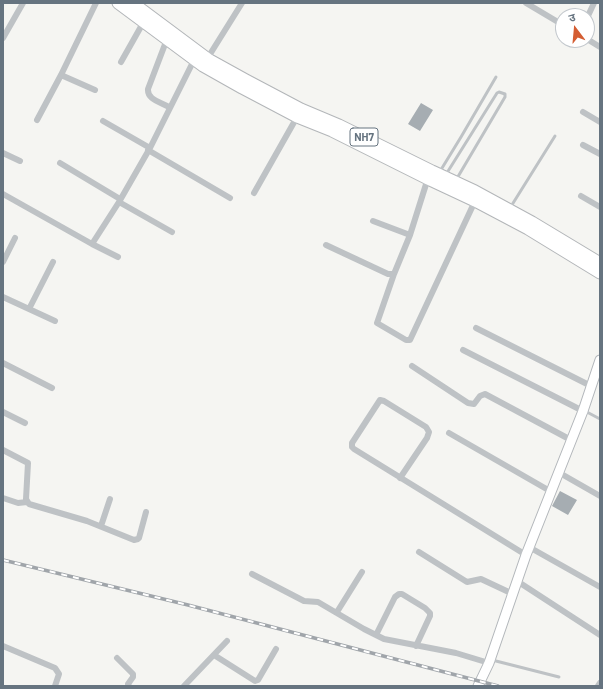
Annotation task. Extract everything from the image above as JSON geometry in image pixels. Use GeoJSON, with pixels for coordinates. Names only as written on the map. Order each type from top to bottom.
{"type":"FeatureCollection","features":[{"type":"Feature","properties":{"kind":"highway","name":"NH7"},"geometry":{"type":"LineString","coordinates":[[118,3],[143,23],[167,39],[297,116],[475,191],[600,263]]}},
{"type":"Feature","properties":{"kind":"highway","name":"NH7"},"geometry":{"type":"LineString","coordinates":[[133,3],[202,61],[301,109],[339,125],[436,175],[475,201],[528,229],[600,273]]}},
{"type":"Feature","properties":{"kind":"main road"},"geometry":{"type":"LineString","coordinates":[[478,686],[489,661],[527,551],[583,411],[600,360]]}},
{"type":"Feature","properties":{"kind":"street"},"geometry":{"type":"LineString","coordinates":[[3,38],[5,30],[24,3]]}},
{"type":"Feature","properties":{"kind":"street"},"geometry":{"type":"LineString","coordinates":[[37,120],[96,3]]}},
{"type":"Feature","properties":{"kind":"street"},"geometry":{"type":"LineString","coordinates":[[92,244],[120,200],[149,149],[169,106],[242,3]]}},
{"type":"Feature","properties":{"kind":"street"},"geometry":{"type":"LineString","coordinates":[[526,3],[537,6],[555,19]]}},
{"type":"Feature","properties":{"kind":"street"},"geometry":{"type":"LineString","coordinates":[[121,62],[143,23]]}},
{"type":"Feature","properties":{"kind":"street"},"geometry":{"type":"LineString","coordinates":[[167,39],[148,88],[148,93],[151,98],[169,106]]}},
{"type":"Feature","properties":{"kind":"street"},"geometry":{"type":"LineString","coordinates":[[61,75],[95,90]]}},
{"type":"Feature","properties":{"kind":"street"},"geometry":{"type":"LineString","coordinates":[[583,112],[600,122]]}},
{"type":"Feature","properties":{"kind":"street"},"geometry":{"type":"LineString","coordinates":[[254,193],[297,116]]}},
{"type":"Feature","properties":{"kind":"street"},"geometry":{"type":"LineString","coordinates":[[103,121],[230,198]]}},
{"type":"Feature","properties":{"kind":"street"},"geometry":{"type":"LineString","coordinates":[[582,145],[600,154]]}},
{"type":"Feature","properties":{"kind":"street"},"geometry":{"type":"LineString","coordinates":[[3,153],[20,161]]}},
{"type":"Feature","properties":{"kind":"street"},"geometry":{"type":"LineString","coordinates":[[60,163],[172,232]]}},
{"type":"Feature","properties":{"kind":"street"},"geometry":{"type":"LineString","coordinates":[[436,175],[394,274],[377,323],[406,340],[410,340],[475,201]]}},
{"type":"Feature","properties":{"kind":"street"},"geometry":{"type":"LineString","coordinates":[[3,194],[118,257]]}},
{"type":"Feature","properties":{"kind":"street"},"geometry":{"type":"LineString","coordinates":[[580,196],[600,207]]}},
{"type":"Feature","properties":{"kind":"street"},"geometry":{"type":"LineString","coordinates":[[373,221],[410,234]]}},
{"type":"Feature","properties":{"kind":"street"},"geometry":{"type":"LineString","coordinates":[[3,262],[15,238]]}},
{"type":"Feature","properties":{"kind":"street"},"geometry":{"type":"LineString","coordinates":[[326,245],[388,274],[394,274]]}},
{"type":"Feature","properties":{"kind":"street"},"geometry":{"type":"LineString","coordinates":[[29,309],[53,262]]}},
{"type":"Feature","properties":{"kind":"street"},"geometry":{"type":"LineString","coordinates":[[3,297],[55,321]]}},
{"type":"Feature","properties":{"kind":"street"},"geometry":{"type":"LineString","coordinates":[[476,328],[591,386]]}},
{"type":"Feature","properties":{"kind":"street"},"geometry":{"type":"LineString","coordinates":[[463,350],[583,411]]}},
{"type":"Feature","properties":{"kind":"street"},"geometry":{"type":"LineString","coordinates":[[3,363],[52,388]]}},
{"type":"Feature","properties":{"kind":"street"},"geometry":{"type":"LineString","coordinates":[[412,366],[470,404],[475,403],[480,396],[485,394],[571,440]]}},
{"type":"Feature","properties":{"kind":"street"},"geometry":{"type":"LineString","coordinates":[[400,478],[428,438],[429,432],[423,426],[384,401],[380,400],[352,443],[352,447],[356,452],[400,478],[527,551],[600,587]]}},
{"type":"Feature","properties":{"kind":"street"},"geometry":{"type":"LineString","coordinates":[[3,412],[25,423]]}},
{"type":"Feature","properties":{"kind":"street"},"geometry":{"type":"LineString","coordinates":[[449,433],[550,491]]}},
{"type":"Feature","properties":{"kind":"street"},"geometry":{"type":"LineString","coordinates":[[3,450],[28,463],[27,502]]}},
{"type":"Feature","properties":{"kind":"street"},"geometry":{"type":"LineString","coordinates":[[558,472],[600,496]]}},
{"type":"Feature","properties":{"kind":"street"},"geometry":{"type":"LineString","coordinates":[[3,498],[18,503],[27,502],[101,526],[134,540],[138,540],[146,512]]}},
{"type":"Feature","properties":{"kind":"street"},"geometry":{"type":"LineString","coordinates":[[101,526],[110,499]]}},
{"type":"Feature","properties":{"kind":"street"},"geometry":{"type":"LineString","coordinates":[[419,552],[468,582],[481,579],[513,594]]}},
{"type":"Feature","properties":{"kind":"street"},"geometry":{"type":"LineString","coordinates":[[337,612],[362,572]]}},
{"type":"Feature","properties":{"kind":"street"},"geometry":{"type":"LineString","coordinates":[[252,574],[304,601],[318,602],[376,635],[392,641],[489,661]]}},
{"type":"Feature","properties":{"kind":"street"},"geometry":{"type":"LineString","coordinates":[[517,581],[600,635]]}},
{"type":"Feature","properties":{"kind":"street"},"geometry":{"type":"LineString","coordinates":[[376,635],[395,597],[402,594],[425,608],[430,613],[416,646]]}},
{"type":"Feature","properties":{"kind":"street"},"geometry":{"type":"LineString","coordinates":[[184,686],[227,641]]}},
{"type":"Feature","properties":{"kind":"street"},"geometry":{"type":"LineString","coordinates":[[3,646],[55,668],[59,674],[55,686]]}},
{"type":"Feature","properties":{"kind":"street"},"geometry":{"type":"LineString","coordinates":[[214,655],[255,681],[258,680],[276,649]]}},
{"type":"Feature","properties":{"kind":"street"},"geometry":{"type":"LineString","coordinates":[[117,658],[134,674],[128,684],[129,686]]}},
{"type":"Feature","properties":{"kind":"lane"},"geometry":{"type":"LineString","coordinates":[[436,175],[461,137],[496,76]]}},
{"type":"Feature","properties":{"kind":"lane"},"geometry":{"type":"LineString","coordinates":[[436,175],[497,93],[499,92],[505,94],[505,97],[455,182]]}},
{"type":"Feature","properties":{"kind":"lane"},"geometry":{"type":"LineString","coordinates":[[509,210],[555,136]]}},
{"type":"Feature","properties":{"kind":"lane"},"geometry":{"type":"LineString","coordinates":[[583,411],[600,419]]}},
{"type":"Feature","properties":{"kind":"lane"},"geometry":{"type":"LineString","coordinates":[[489,661],[560,677]]}},
{"type":"Feature","properties":{"kind":"building"},"geometry":{"type":"Polygon","coordinates":[[[421,103],[433,110],[420,131],[408,124],[421,103]]]}},
{"type":"Feature","properties":{"kind":"building"},"geometry":{"type":"Polygon","coordinates":[[[560,491],[577,500],[568,515],[552,506],[560,491]]]}},
{"type":"Feature","properties":{"kind":"railway"},"geometry":{"type":"LineString","coordinates":[[3,560],[188,605],[498,686]]}}]}
